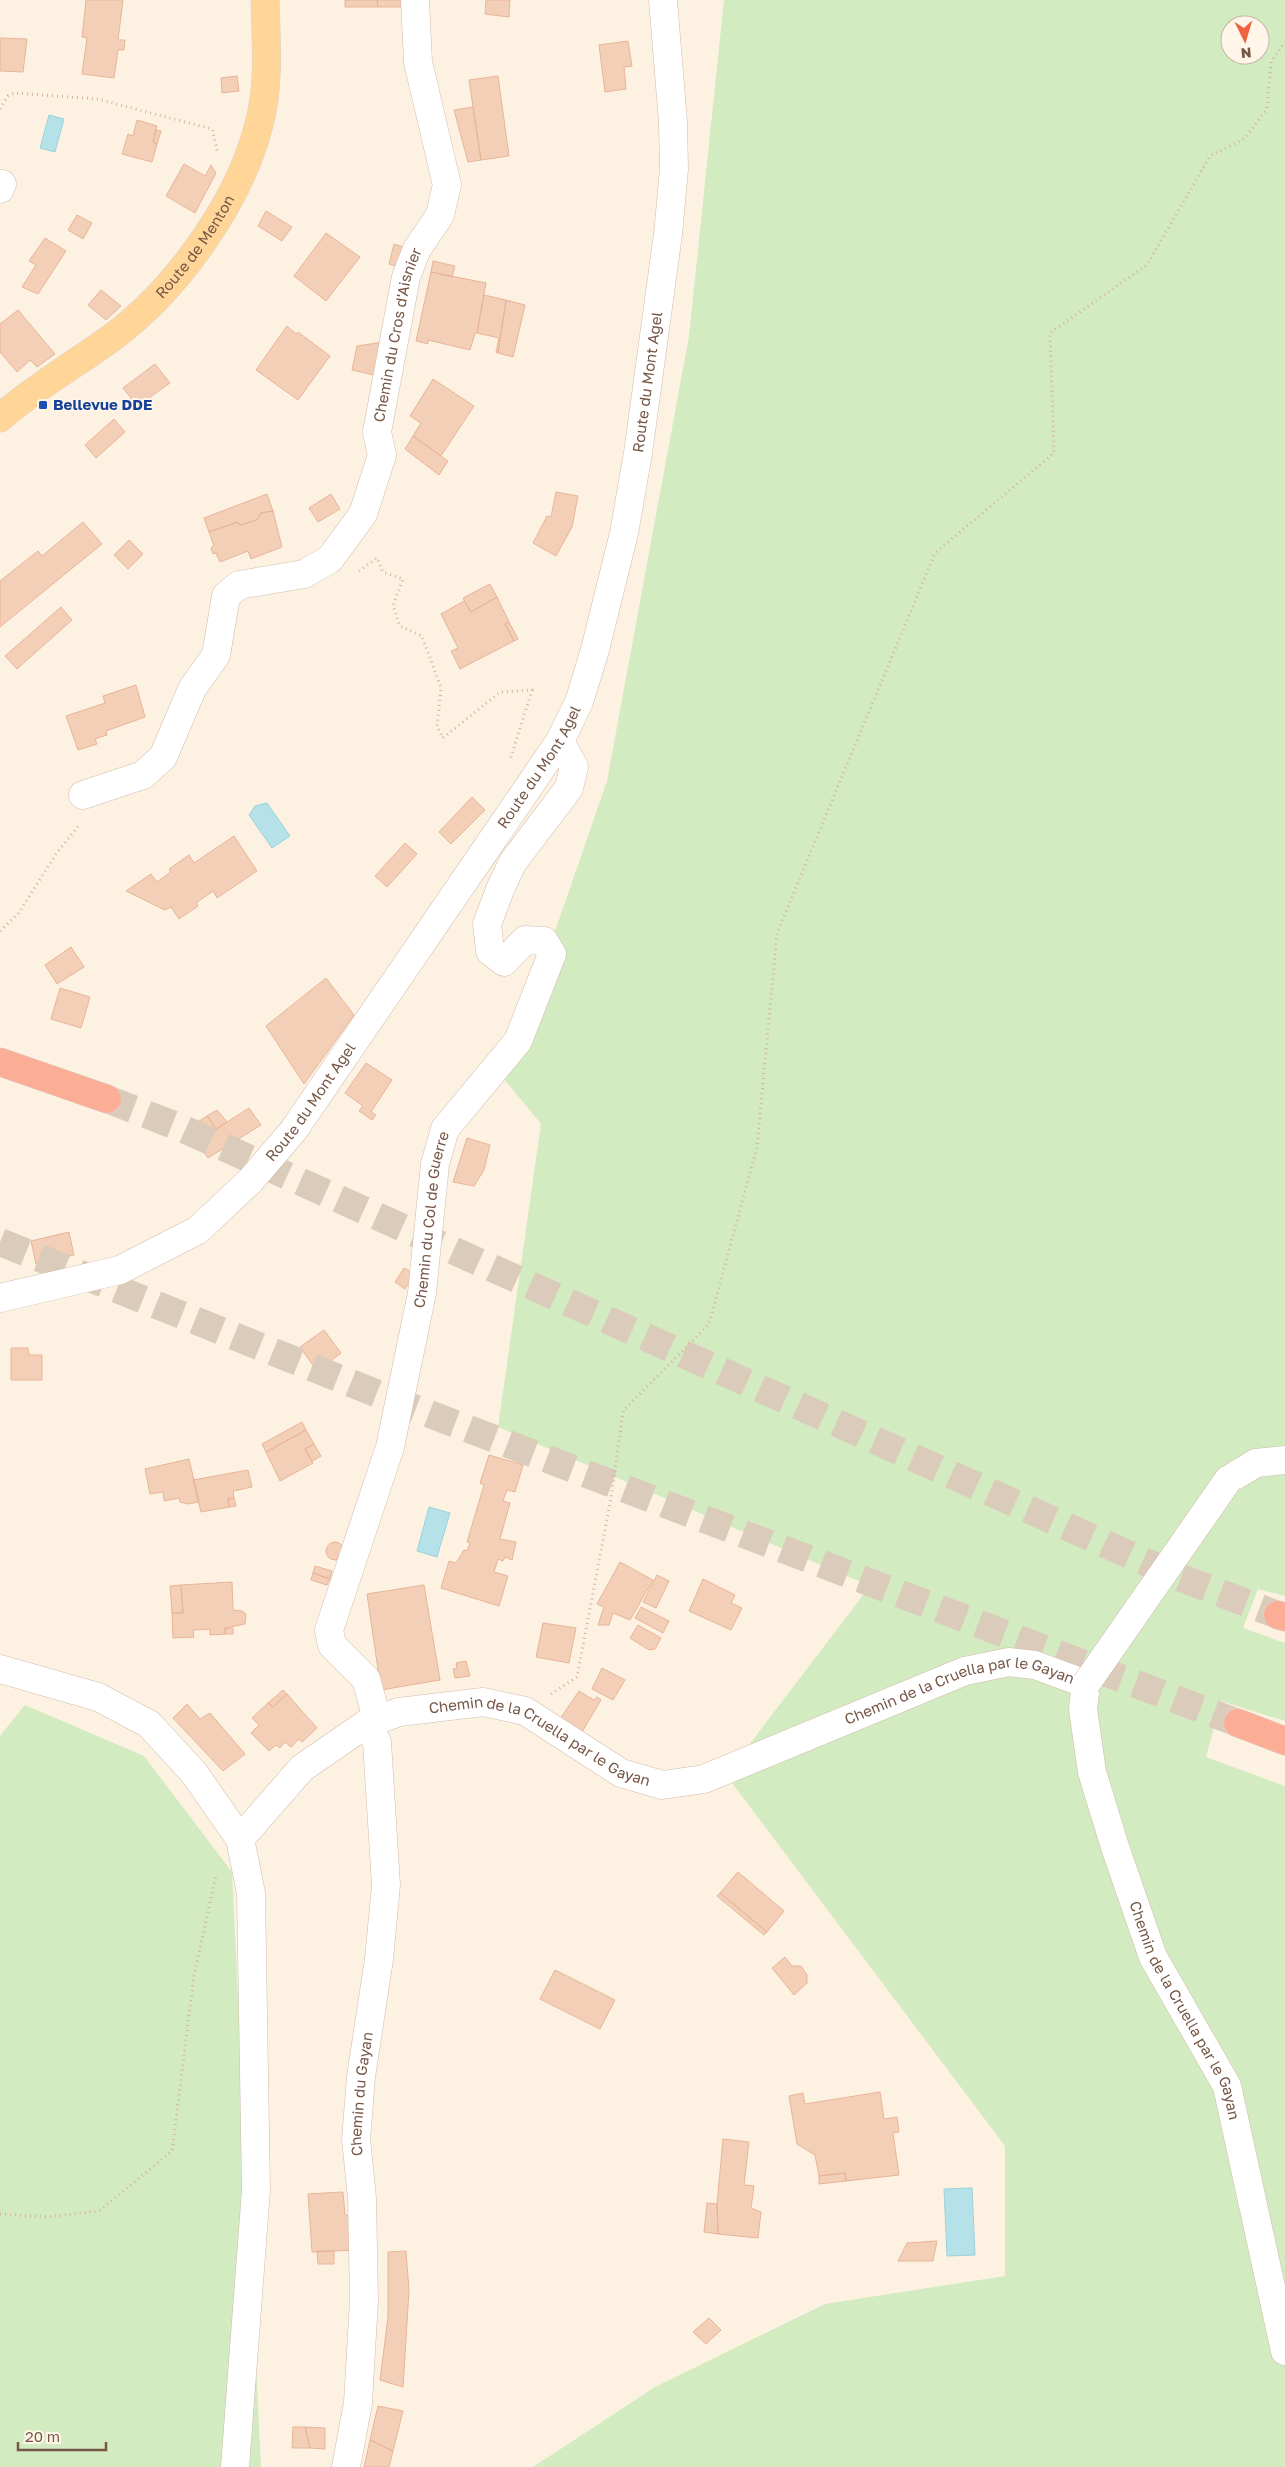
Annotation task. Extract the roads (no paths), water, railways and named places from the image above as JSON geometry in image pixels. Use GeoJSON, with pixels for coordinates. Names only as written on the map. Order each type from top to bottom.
{"type":"FeatureCollection","features":[{"type":"Feature","properties":{"kind":"highway"},"geometry":{"type":"LineString","coordinates":[[0,1062],[107,1099]]}},
{"type":"Feature","properties":{"kind":"highway"},"geometry":{"type":"LineString","coordinates":[[1238,1723],[1285,1741]]}},
{"type":"Feature","properties":{"kind":"main road","name":"Route de Menton"},"geometry":{"type":"LineString","coordinates":[[0,418],[49,380],[114,336],[157,299],[189,261],[238,181],[259,124],[266,70],[265,0]]}},
{"type":"Feature","properties":{"kind":"street","name":"Chemin du Cros d'Aisnier"},"geometry":{"type":"LineString","coordinates":[[83,807],[143,775],[163,757],[192,689],[216,655],[226,596],[239,585],[304,574],[330,559],[363,514],[382,455],[378,432],[406,277],[417,250],[440,215],[447,185],[418,62],[415,0]]}},
{"type":"Feature","properties":{"kind":"street","name":"Route du Mont Agel"},"geometry":{"type":"LineString","coordinates":[[0,1298],[120,1270],[198,1230],[251,1180],[294,1131],[560,741],[579,702],[595,650],[624,533],[638,453],[668,234],[674,169],[673,122],[663,0]]}},
{"type":"Feature","properties":{"kind":"street","name":"Chemin du Col de Guerre"},"geometry":{"type":"LineString","coordinates":[[371,1721],[366,1679],[332,1645],[329,1630],[390,1446],[422,1293],[435,1164],[444,1129],[518,1041],[552,954],[544,942],[525,940],[504,962],[490,951],[487,924],[513,862],[569,788],[574,768],[560,741]]}},
{"type":"Feature","properties":{"kind":"street"},"geometry":{"type":"LineString","coordinates":[[1086,1684],[1228,1480],[1256,1463],[1285,1460]]}},
{"type":"Feature","properties":{"kind":"street","name":"Chemin de la Cruella par le Gayan"},"geometry":{"type":"LineString","coordinates":[[240,1839],[302,1768],[371,1721],[399,1712],[483,1702],[525,1711],[621,1773],[662,1784],[704,1779],[965,1671],[1009,1662],[1035,1665],[1086,1684],[1083,1709],[1092,1772],[1149,1948],[1227,2086],[1285,2351]]}},
{"type":"Feature","properties":{"kind":"street"},"geometry":{"type":"LineString","coordinates":[[0,1669],[98,1697],[149,1724],[194,1773],[240,1839],[251,1893],[256,2190],[235,2467]]}},
{"type":"Feature","properties":{"kind":"street","name":"Chemin du Gayan"},"geometry":{"type":"LineString","coordinates":[[346,2467],[358,2403],[364,2300],[362,2198],[356,2139],[360,2086],[379,1959],[386,1884],[377,1742],[371,1721]]}},
{"type":"Feature","properties":{"kind":"water"},"geometry":{"type":"Polygon","coordinates":[[[49,115],[64,119],[55,152],[40,148],[49,115]]]}},
{"type":"Feature","properties":{"kind":"water"},"geometry":{"type":"Polygon","coordinates":[[[267,803],[290,836],[272,848],[249,815],[255,806],[267,803]]]}},
{"type":"Feature","properties":{"kind":"water"},"geometry":{"type":"Polygon","coordinates":[[[429,1507],[450,1513],[437,1557],[417,1551],[429,1507]]]}},
{"type":"Feature","properties":{"kind":"water"},"geometry":{"type":"Polygon","coordinates":[[[972,2188],[975,2255],[947,2256],[944,2189],[972,2188]]]}},
{"type":"Feature","properties":{"kind":"tunnel"},"geometry":{"type":"LineString","coordinates":[[107,1099],[179,1127],[1181,1578],[1278,1615]]}},
{"type":"Feature","properties":{"kind":"tunnel"},"geometry":{"type":"LineString","coordinates":[[0,1242],[398,1402],[1238,1723]]}},
{"type":"Feature","properties":{"kind":"place","name":"Bellevue DDE"},"geometry":{"type":"Point","coordinates":[43,405]}}]}
